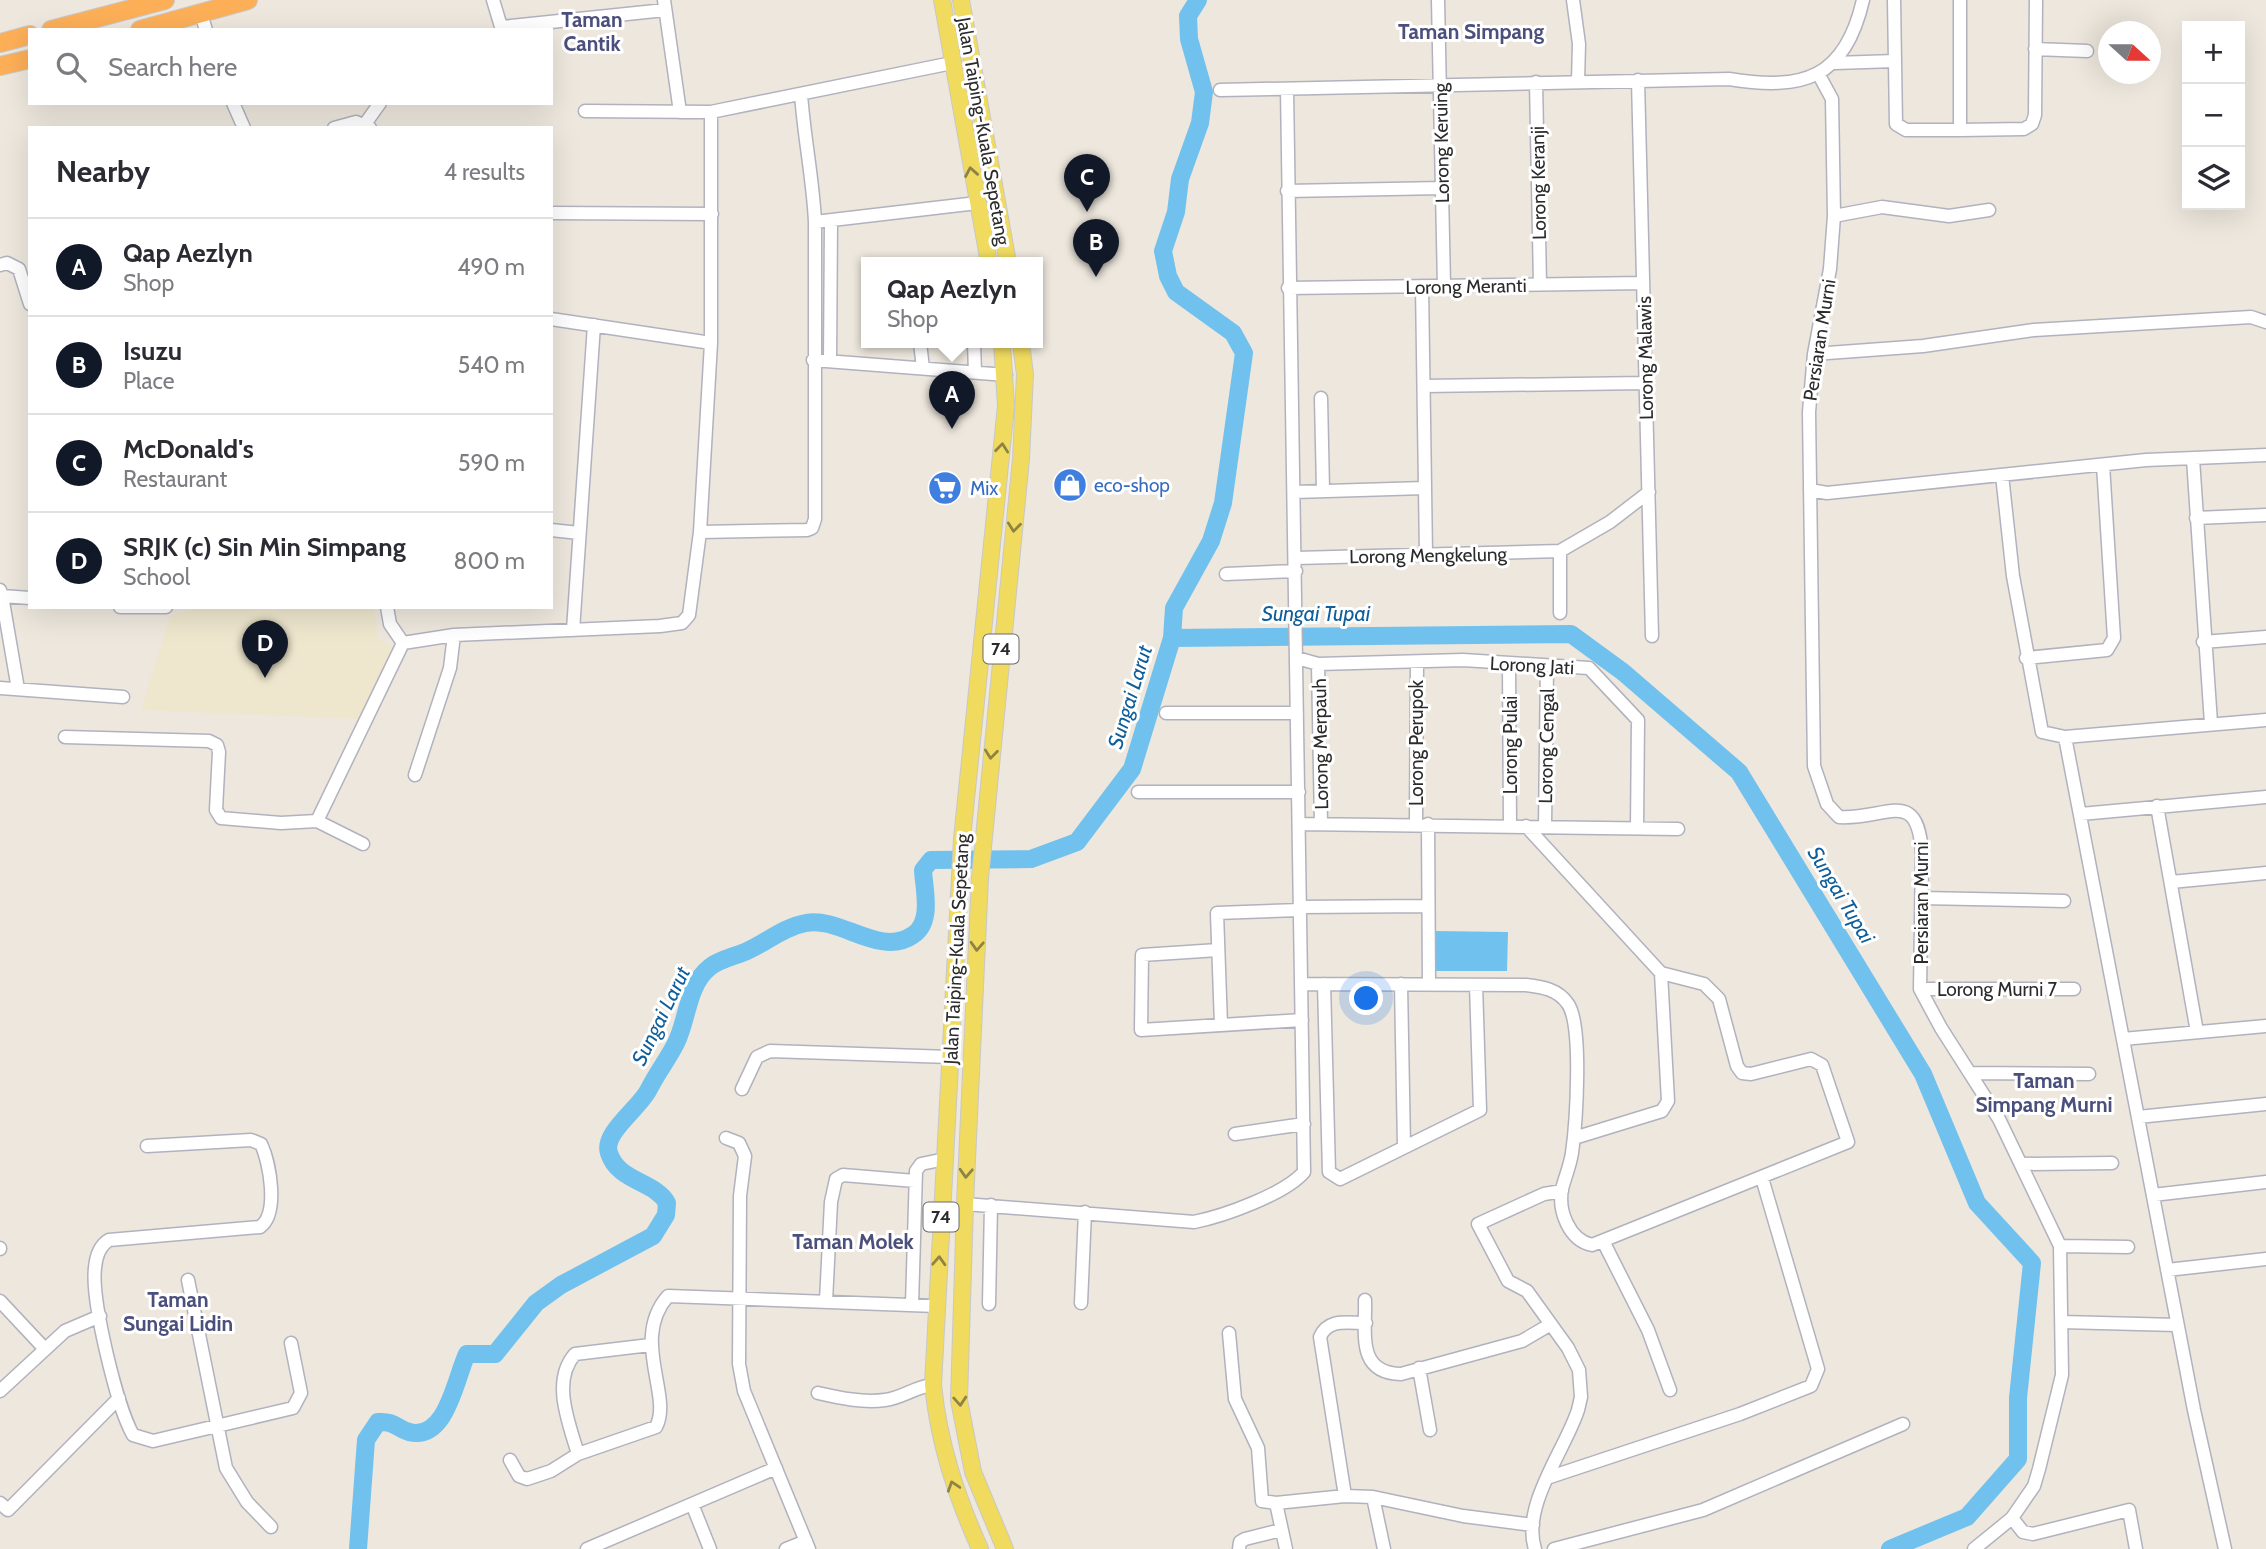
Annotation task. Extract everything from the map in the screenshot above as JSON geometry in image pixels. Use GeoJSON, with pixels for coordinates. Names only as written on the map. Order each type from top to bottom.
{"type":"FeatureCollection","features":[{"type":"Feature","properties":{"kind":"highway"},"geometry":{"type":"LineString","coordinates":[[59,28],[165,0]]}},
{"type":"Feature","properties":{"kind":"highway"},"geometry":{"type":"LineString","coordinates":[[156,28],[204,22],[248,0]]}},
{"type":"Feature","properties":{"kind":"highway"},"geometry":{"type":"LineString","coordinates":[[0,43],[28,36]]}},
{"type":"Feature","properties":{"kind":"highway"},"geometry":{"type":"LineString","coordinates":[[0,66],[28,59]]}},
{"type":"Feature","properties":{"kind":"main road","name":"Jalan Taiping-Kuala Sepetang"},"geometry":{"type":"LineString","coordinates":[[942,0],[988,257]]}},
{"type":"Feature","properties":{"kind":"main road","name":"Jalan Taiping-Kuala Sepetang"},"geometry":{"type":"LineString","coordinates":[[961,0],[1006,257]]}},
{"type":"Feature","properties":{"kind":"main road","name":"Jalan Taiping-Kuala Sepetang"},"geometry":{"type":"LineString","coordinates":[[980,1549],[956,1496],[943,1453],[933,1385],[962,839],[1005,418],[1006,375],[1003,348]]}},
{"type":"Feature","properties":{"kind":"main road","name":"Jalan Taiping-Kuala Sepetang"},"geometry":{"type":"LineString","coordinates":[[1005,1549],[973,1472],[959,1400],[965,1204],[983,839],[1021,459],[1025,386],[1021,348]]}},
{"type":"Feature","properties":{"kind":"street"},"geometry":{"type":"LineString","coordinates":[[494,0],[502,28],[664,5],[680,112]]}},
{"type":"Feature","properties":{"kind":"street","name":"Lorong Keruing"},"geometry":{"type":"LineString","coordinates":[[1438,0],[1444,286]]}},
{"type":"Feature","properties":{"kind":"street"},"geometry":{"type":"LineString","coordinates":[[1573,0],[1579,44],[1578,82]]}},
{"type":"Feature","properties":{"kind":"street"},"geometry":{"type":"LineString","coordinates":[[1220,90],[1730,79],[1774,85],[1819,75],[1835,63],[1863,0]]}},
{"type":"Feature","properties":{"kind":"street"},"geometry":{"type":"LineString","coordinates":[[1894,0],[1895,116],[1898,127],[1906,130],[2025,129],[2032,124],[2035,115],[2036,0]]}},
{"type":"Feature","properties":{"kind":"street"},"geometry":{"type":"LineString","coordinates":[[1959,130],[1960,0]]}},
{"type":"Feature","properties":{"kind":"street"},"geometry":{"type":"LineString","coordinates":[[2035,49],[2087,51]]}},
{"type":"Feature","properties":{"kind":"street"},"geometry":{"type":"LineString","coordinates":[[1835,63],[1895,61]]}},
{"type":"Feature","properties":{"kind":"street"},"geometry":{"type":"LineString","coordinates":[[585,111],[711,112],[952,63]]}},
{"type":"Feature","properties":{"kind":"street","name":"Persiaran Murni"},"geometry":{"type":"LineString","coordinates":[[1819,75],[1832,99],[1834,216],[1830,269],[1814,354],[1809,412],[1814,766],[1827,804],[1839,817],[1855,818],[1898,811],[1907,811],[1916,817],[1921,832],[1920,989],[2022,1164],[2060,1245],[2062,1375],[2039,1469],[2034,1486],[2012,1518],[1975,1549]]}},
{"type":"Feature","properties":{"kind":"street","name":"Lorong Malawis"},"geometry":{"type":"LineString","coordinates":[[1638,80],[1652,636]]}},
{"type":"Feature","properties":{"kind":"street","name":"Lorong Keranji"},"geometry":{"type":"LineString","coordinates":[[1536,82],[1540,284]]}},
{"type":"Feature","properties":{"kind":"street"},"geometry":{"type":"LineString","coordinates":[[965,1204],[1085,1212],[1175,1222],[1211,1219],[1294,1183],[1304,1172],[1301,824],[1288,288],[1287,89]]}},
{"type":"Feature","properties":{"kind":"street"},"geometry":{"type":"LineString","coordinates":[[700,532],[812,528],[815,519],[815,222],[812,175],[801,94]]}},
{"type":"Feature","properties":{"kind":"street"},"geometry":{"type":"LineString","coordinates":[[234,105],[243,126]]}},
{"type":"Feature","properties":{"kind":"street"},"geometry":{"type":"LineString","coordinates":[[341,126],[356,122],[367,126],[379,105]]}},
{"type":"Feature","properties":{"kind":"street"},"geometry":{"type":"LineString","coordinates":[[403,643],[454,635],[682,622],[690,609],[700,532],[710,343],[711,112]]}},
{"type":"Feature","properties":{"kind":"street"},"geometry":{"type":"LineString","coordinates":[[1287,191],[1442,188]]}},
{"type":"Feature","properties":{"kind":"street"},"geometry":{"type":"LineString","coordinates":[[815,222],[977,202]]}},
{"type":"Feature","properties":{"kind":"street"},"geometry":{"type":"LineString","coordinates":[[1834,216],[1882,207],[1949,216],[1989,210]]}},
{"type":"Feature","properties":{"kind":"street"},"geometry":{"type":"LineString","coordinates":[[553,213],[712,214]]}},
{"type":"Feature","properties":{"kind":"street"},"geometry":{"type":"LineString","coordinates":[[830,361],[831,220]]}},
{"type":"Feature","properties":{"kind":"street"},"geometry":{"type":"LineString","coordinates":[[0,265],[14,265],[19,269],[28,298]]}},
{"type":"Feature","properties":{"kind":"street","name":"Lorong Meranti"},"geometry":{"type":"LineString","coordinates":[[1288,288],[1643,283]]}},
{"type":"Feature","properties":{"kind":"street"},"geometry":{"type":"LineString","coordinates":[[1422,286],[1426,555]]}},
{"type":"Feature","properties":{"kind":"street"},"geometry":{"type":"LineString","coordinates":[[1814,354],[1923,346],[2034,330],[2251,317],[2266,322]]}},
{"type":"Feature","properties":{"kind":"street"},"geometry":{"type":"LineString","coordinates":[[553,319],[710,343]]}},
{"type":"Feature","properties":{"kind":"street"},"geometry":{"type":"LineString","coordinates":[[573,630],[594,325]]}},
{"type":"Feature","properties":{"kind":"street"},"geometry":{"type":"LineString","coordinates":[[921,348],[923,368]]}},
{"type":"Feature","properties":{"kind":"street"},"geometry":{"type":"LineString","coordinates":[[974,348],[975,372]]}},
{"type":"Feature","properties":{"kind":"street"},"geometry":{"type":"LineString","coordinates":[[813,360],[1006,375]]}},
{"type":"Feature","properties":{"kind":"street"},"geometry":{"type":"LineString","coordinates":[[1424,386],[1645,383]]}},
{"type":"Feature","properties":{"kind":"street"},"geometry":{"type":"LineString","coordinates":[[1321,398],[1323,490]]}},
{"type":"Feature","properties":{"kind":"street"},"geometry":{"type":"LineString","coordinates":[[1810,490],[1827,493],[2103,465],[2266,455]]}},
{"type":"Feature","properties":{"kind":"street"},"geometry":{"type":"LineString","coordinates":[[2193,458],[2203,642],[2211,723]]}},
{"type":"Feature","properties":{"kind":"street"},"geometry":{"type":"LineString","coordinates":[[2026,658],[2107,650],[2112,646],[2114,638],[2103,465]]}},
{"type":"Feature","properties":{"kind":"street"},"geometry":{"type":"LineString","coordinates":[[2002,475],[2026,658],[2038,726],[2042,732],[2065,737],[2266,720]]}},
{"type":"Feature","properties":{"kind":"street"},"geometry":{"type":"LineString","coordinates":[[1294,492],[1425,488]]}},
{"type":"Feature","properties":{"kind":"street"},"geometry":{"type":"LineString","coordinates":[[1560,614],[1560,551],[1610,522],[1649,492]]}},
{"type":"Feature","properties":{"kind":"street"},"geometry":{"type":"LineString","coordinates":[[2196,518],[2266,515]]}},
{"type":"Feature","properties":{"kind":"street"},"geometry":{"type":"LineString","coordinates":[[553,530],[579,533]]}},
{"type":"Feature","properties":{"kind":"street","name":"Lorong Mengkelung"},"geometry":{"type":"LineString","coordinates":[[1226,574],[1296,565],[1426,555],[1560,551]]}},
{"type":"Feature","properties":{"kind":"street"},"geometry":{"type":"LineString","coordinates":[[18,689],[1,592],[28,598]]}},
{"type":"Feature","properties":{"kind":"street"},"geometry":{"type":"LineString","coordinates":[[387,609],[390,624],[403,643]]}},
{"type":"Feature","properties":{"kind":"street"},"geometry":{"type":"LineString","coordinates":[[415,775],[450,668],[454,635]]}},
{"type":"Feature","properties":{"kind":"street"},"geometry":{"type":"LineString","coordinates":[[2203,642],[2266,637]]}},
{"type":"Feature","properties":{"kind":"street"},"geometry":{"type":"LineString","coordinates":[[317,821],[403,643]]}},
{"type":"Feature","properties":{"kind":"street","name":"Lorong Jati"},"geometry":{"type":"LineString","coordinates":[[1297,653],[1318,664],[1463,660],[1589,668],[1638,720],[1637,828]]}},
{"type":"Feature","properties":{"kind":"street","name":"Lorong Perupok"},"geometry":{"type":"LineString","coordinates":[[1417,662],[1429,985]]}},
{"type":"Feature","properties":{"kind":"street","name":"Lorong Merpauh"},"geometry":{"type":"LineString","coordinates":[[1318,664],[1321,824]]}},
{"type":"Feature","properties":{"kind":"street","name":"Lorong Pulai"},"geometry":{"type":"LineString","coordinates":[[1509,664],[1510,826]]}},
{"type":"Feature","properties":{"kind":"street","name":"Lorong Cengal"},"geometry":{"type":"LineString","coordinates":[[1545,826],[1547,666]]}},
{"type":"Feature","properties":{"kind":"street"},"geometry":{"type":"LineString","coordinates":[[0,688],[123,697]]}},
{"type":"Feature","properties":{"kind":"street"},"geometry":{"type":"LineString","coordinates":[[1166,713],[1297,713]]}},
{"type":"Feature","properties":{"kind":"street"},"geometry":{"type":"LineString","coordinates":[[65,737],[213,743],[219,752],[216,810],[221,818],[281,823],[317,821],[363,844]]}},
{"type":"Feature","properties":{"kind":"street"},"geometry":{"type":"LineString","coordinates":[[2065,737],[2177,1325],[2225,1549]]}},
{"type":"Feature","properties":{"kind":"street"},"geometry":{"type":"LineString","coordinates":[[1138,792],[1299,792]]}},
{"type":"Feature","properties":{"kind":"street"},"geometry":{"type":"LineString","coordinates":[[2081,814],[2266,797]]}},
{"type":"Feature","properties":{"kind":"street"},"geometry":{"type":"LineString","coordinates":[[2157,806],[2197,1032]]}},
{"type":"Feature","properties":{"kind":"street"},"geometry":{"type":"LineString","coordinates":[[1301,824],[1678,829]]}},
{"type":"Feature","properties":{"kind":"street"},"geometry":{"type":"LineString","coordinates":[[1301,984],[1544,987],[1567,1002],[1575,1021],[1577,1039],[1574,1138],[1562,1191],[1564,1215],[1573,1236],[1581,1243],[1592,1245],[1603,1241],[1848,1142],[1822,1065],[1811,1059],[1751,1074],[1742,1073],[1737,1066],[1719,999],[1704,984],[1661,973],[1526,826]]}},
{"type":"Feature","properties":{"kind":"street"},"geometry":{"type":"LineString","coordinates":[[2171,882],[2266,873]]}},
{"type":"Feature","properties":{"kind":"street"},"geometry":{"type":"LineString","coordinates":[[1922,898],[2064,901]]}},
{"type":"Feature","properties":{"kind":"street"},"geometry":{"type":"LineString","coordinates":[[1221,1025],[1217,913],[1428,906]]}},
{"type":"Feature","properties":{"kind":"street"},"geometry":{"type":"LineString","coordinates":[[1218,950],[1142,955],[1141,1030],[1302,1020]]}},
{"type":"Feature","properties":{"kind":"street"},"geometry":{"type":"LineString","coordinates":[[1574,1138],[1662,1111],[1668,1101],[1661,973]]}},
{"type":"Feature","properties":{"kind":"street"},"geometry":{"type":"LineString","coordinates":[[1324,984],[1329,1172],[1340,1178],[1480,1110],[1476,985]]}},
{"type":"Feature","properties":{"kind":"street"},"geometry":{"type":"LineString","coordinates":[[1401,985],[1404,1147]]}},
{"type":"Feature","properties":{"kind":"street","name":"Lorong Murni 7"},"geometry":{"type":"LineString","coordinates":[[1920,989],[2074,989]]}},
{"type":"Feature","properties":{"kind":"street"},"geometry":{"type":"LineString","coordinates":[[2123,1039],[2266,1026]]}},
{"type":"Feature","properties":{"kind":"street"},"geometry":{"type":"LineString","coordinates":[[742,1089],[757,1057],[770,1051],[950,1057]]}},
{"type":"Feature","properties":{"kind":"street"},"geometry":{"type":"LineString","coordinates":[[1971,1073],[2089,1074]]}},
{"type":"Feature","properties":{"kind":"street"},"geometry":{"type":"LineString","coordinates":[[2138,1117],[2266,1104]]}},
{"type":"Feature","properties":{"kind":"street"},"geometry":{"type":"LineString","coordinates":[[1235,1134],[1304,1124]]}},
{"type":"Feature","properties":{"kind":"street"},"geometry":{"type":"LineString","coordinates":[[726,1138],[739,1143],[745,1156],[740,1196],[739,1364],[744,1391],[807,1545],[786,1549]]}},
{"type":"Feature","properties":{"kind":"street"},"geometry":{"type":"LineString","coordinates":[[146,1146],[251,1140],[261,1144],[266,1153],[272,1211],[269,1221],[260,1227],[109,1240],[99,1250],[94,1270],[100,1316],[123,1418],[133,1435],[142,1440],[164,1439],[293,1408],[301,1393],[291,1343]]}},
{"type":"Feature","properties":{"kind":"street"},"geometry":{"type":"LineString","coordinates":[[912,1305],[915,1181],[921,1164],[945,1159]]}},
{"type":"Feature","properties":{"kind":"street"},"geometry":{"type":"LineString","coordinates":[[2022,1164],[2112,1163]]}},
{"type":"Feature","properties":{"kind":"street"},"geometry":{"type":"LineString","coordinates":[[826,1301],[832,1190],[836,1179],[843,1175],[915,1181]]}},
{"type":"Feature","properties":{"kind":"street"},"geometry":{"type":"LineString","coordinates":[[1548,1478],[1740,1414],[1811,1386],[1818,1369],[1762,1178]]}},
{"type":"Feature","properties":{"kind":"street"},"geometry":{"type":"LineString","coordinates":[[2153,1195],[2266,1182]]}},
{"type":"Feature","properties":{"kind":"street"},"geometry":{"type":"LineString","coordinates":[[1535,1549],[1532,1525],[1548,1478],[1573,1425],[1581,1397],[1578,1370],[1568,1348],[1527,1291],[1508,1281],[1478,1224],[1544,1194],[1562,1191]]}},
{"type":"Feature","properties":{"kind":"street"},"geometry":{"type":"LineString","coordinates":[[989,1304],[991,1205]]}},
{"type":"Feature","properties":{"kind":"street"},"geometry":{"type":"LineString","coordinates":[[1081,1303],[1085,1212]]}},
{"type":"Feature","properties":{"kind":"street"},"geometry":{"type":"LineString","coordinates":[[1603,1241],[1648,1330],[1670,1390]]}},
{"type":"Feature","properties":{"kind":"street"},"geometry":{"type":"LineString","coordinates":[[2060,1245],[2128,1247]]}},
{"type":"Feature","properties":{"kind":"street"},"geometry":{"type":"LineString","coordinates":[[2167,1270],[2266,1259]]}},
{"type":"Feature","properties":{"kind":"street"},"geometry":{"type":"LineString","coordinates":[[188,1280],[226,1468],[247,1502],[271,1527]]}},
{"type":"Feature","properties":{"kind":"street"},"geometry":{"type":"LineString","coordinates":[[510,1460],[519,1476],[527,1479],[551,1471],[578,1454],[656,1427],[660,1411],[650,1345],[659,1306],[668,1296],[936,1306]]}},
{"type":"Feature","properties":{"kind":"street"},"geometry":{"type":"LineString","coordinates":[[1365,1300],[1366,1354],[1374,1367],[1384,1374],[1401,1374],[1522,1341],[1550,1324]]}},
{"type":"Feature","properties":{"kind":"street"},"geometry":{"type":"LineString","coordinates":[[0,1301],[44,1348]]}},
{"type":"Feature","properties":{"kind":"street"},"geometry":{"type":"LineString","coordinates":[[0,1391],[65,1331],[100,1316]]}},
{"type":"Feature","properties":{"kind":"street"},"geometry":{"type":"LineString","coordinates":[[2062,1322],[2177,1325]]}},
{"type":"Feature","properties":{"kind":"street"},"geometry":{"type":"LineString","coordinates":[[1345,1496],[1320,1337],[1324,1327],[1332,1323],[1366,1323]]}},
{"type":"Feature","properties":{"kind":"street"},"geometry":{"type":"LineString","coordinates":[[1229,1333],[1235,1399],[1258,1448],[1261,1498],[1267,1503],[1345,1496],[1373,1497],[1463,1516],[1532,1525]]}},
{"type":"Feature","properties":{"kind":"street"},"geometry":{"type":"LineString","coordinates":[[578,1454],[565,1402],[563,1382],[567,1363],[575,1354],[650,1345]]}},
{"type":"Feature","properties":{"kind":"street"},"geometry":{"type":"LineString","coordinates":[[1419,1368],[1430,1430]]}},
{"type":"Feature","properties":{"kind":"street"},"geometry":{"type":"LineString","coordinates":[[818,1393],[844,1399],[885,1400],[920,1386],[933,1385]]}},
{"type":"Feature","properties":{"kind":"street"},"geometry":{"type":"LineString","coordinates":[[0,1503],[8,1510],[119,1398]]}},
{"type":"Feature","properties":{"kind":"street"},"geometry":{"type":"LineString","coordinates":[[1553,1549],[1703,1510],[1903,1424]]}},
{"type":"Feature","properties":{"kind":"street"},"geometry":{"type":"LineString","coordinates":[[587,1549],[776,1468]]}},
{"type":"Feature","properties":{"kind":"street"},"geometry":{"type":"LineString","coordinates":[[1373,1497],[1384,1549]]}},
{"type":"Feature","properties":{"kind":"street"},"geometry":{"type":"LineString","coordinates":[[1276,1503],[1286,1549]]}},
{"type":"Feature","properties":{"kind":"street"},"geometry":{"type":"LineString","coordinates":[[692,1504],[710,1549]]}},
{"type":"Feature","properties":{"kind":"street"},"geometry":{"type":"LineString","coordinates":[[2012,1518],[2023,1532],[2033,1534],[2129,1510],[2136,1549]]}},
{"type":"Feature","properties":{"kind":"street"},"geometry":{"type":"LineString","coordinates":[[1239,1549],[1240,1542],[1245,1539],[1281,1530]]}},
{"type":"Feature","properties":{"kind":"shaded area"},"geometry":{"type":"Polygon","coordinates":[[[193,609],[374,609],[378,639],[392,646],[363,719],[141,710],[170,616],[193,609]]]}},
{"type":"Feature","properties":{"kind":"water"},"geometry":{"type":"Polygon","coordinates":[[[1435,931],[1508,932],[1507,971],[1435,971],[1435,931]]]}},
{"type":"Feature","properties":{"kind":"waterway","name":"Sungai Larut"},"geometry":{"type":"LineString","coordinates":[[358,1549],[366,1440],[378,1422],[392,1424],[409,1432],[422,1432],[433,1427],[448,1405],[467,1354],[495,1354],[536,1303],[561,1285],[653,1236],[666,1215],[667,1203],[654,1190],[620,1170],[609,1153],[608,1145],[616,1129],[644,1096],[673,1049],[692,993],[702,974],[719,962],[806,923],[832,925],[887,942],[900,941],[913,935],[919,929],[925,914],[923,870],[931,860],[1031,859],[1077,842],[1132,769],[1172,638],[1174,608],[1211,541],[1223,503],[1244,353],[1233,333],[1176,292],[1168,276],[1163,251],[1176,212],[1180,179],[1200,123],[1204,92],[1189,39],[1188,16],[1198,0]]}},
{"type":"Feature","properties":{"kind":"waterway","name":"Sungai Tupai"},"geometry":{"type":"LineString","coordinates":[[1172,638],[1571,634],[1623,672],[1739,772],[1923,1074],[1977,1203],[2032,1263],[2018,1398],[2018,1459],[1967,1517],[1890,1549]]}},
{"type":"Feature","properties":{"kind":"place","name":"McDonald's"},"geometry":{"type":"Point","coordinates":[1087,212]}},
{"type":"Feature","properties":{"kind":"place","name":"Isuzu"},"geometry":{"type":"Point","coordinates":[1096,277]}},
{"type":"Feature","properties":{"kind":"place","name":"Qap Aezlyn"},"geometry":{"type":"Point","coordinates":[952,429]}},
{"type":"Feature","properties":{"kind":"place","name":"eco-shop"},"geometry":{"type":"Point","coordinates":[1070,485]}},
{"type":"Feature","properties":{"kind":"place","name":"Mix"},"geometry":{"type":"Point","coordinates":[945,488]}},
{"type":"Feature","properties":{"kind":"place","name":"SRJK (c) Sin Min Simpang"},"geometry":{"type":"Point","coordinates":[265,678]}},
{"type":"Feature","properties":{"kind":"district","name":"Taman Cantik"},"geometry":{"type":"Point","coordinates":[592,32]}},
{"type":"Feature","properties":{"kind":"district","name":"Taman Simpang"},"geometry":{"type":"Point","coordinates":[1471,32]}},
{"type":"Feature","properties":{"kind":"district","name":"Taman Simpang Murni"},"geometry":{"type":"Point","coordinates":[2044,1093]}},
{"type":"Feature","properties":{"kind":"district","name":"Taman Molek"},"geometry":{"type":"Point","coordinates":[853,1242]}},
{"type":"Feature","properties":{"kind":"district","name":"Taman Sungai Lidin"},"geometry":{"type":"Point","coordinates":[178,1312]}}]}
